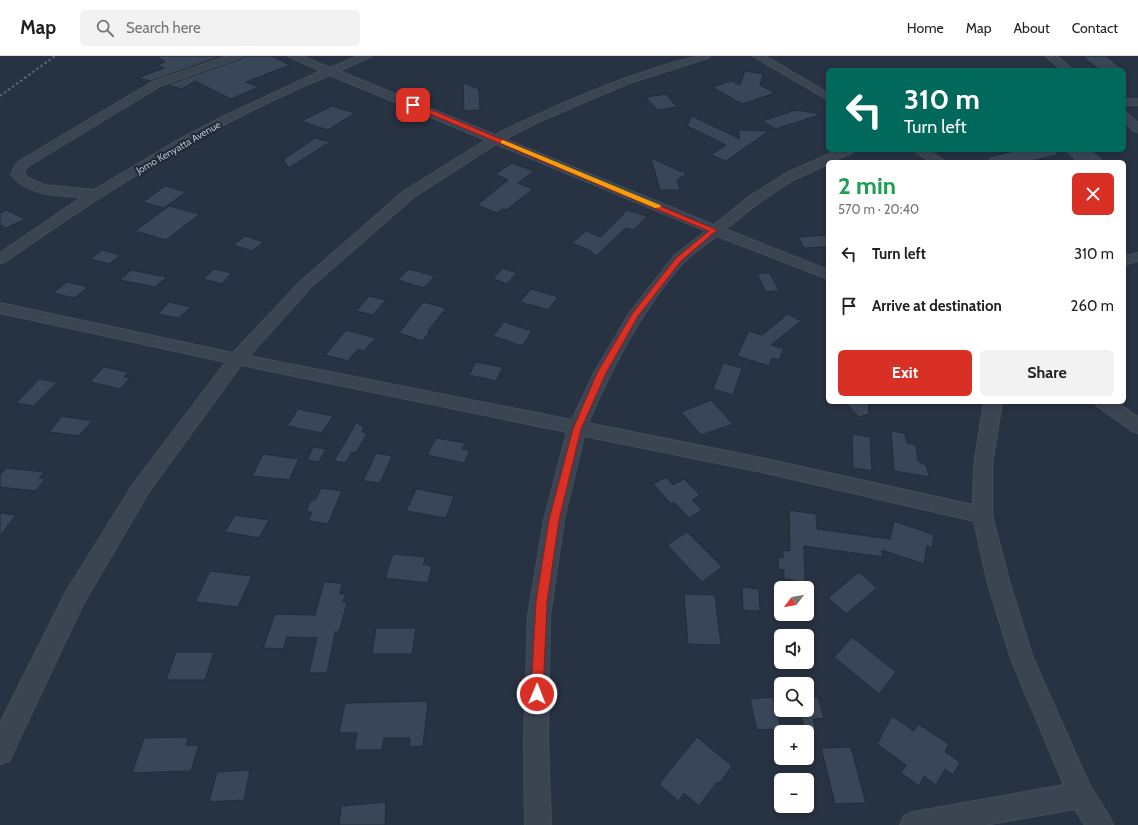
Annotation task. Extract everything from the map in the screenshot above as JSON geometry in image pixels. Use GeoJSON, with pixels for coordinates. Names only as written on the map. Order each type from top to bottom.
{"type":"FeatureCollection","features":[{"type":"Feature","properties":{"kind":"street"},"geometry":{"type":"LineString","coordinates":[[96,194],[44,188],[29,184],[22,180],[17,174],[18,169],[22,165],[98,118],[129,102],[156,84],[236,56]]}},
{"type":"Feature","properties":{"kind":"street"},"geometry":{"type":"LineString","coordinates":[[293,56],[331,70],[714,230],[826,274]]}},
{"type":"Feature","properties":{"kind":"street","name":"Jomo Kenyatta Avenue"},"geometry":{"type":"LineString","coordinates":[[0,259],[96,194],[232,116],[331,70],[367,56]]}},
{"type":"Feature","properties":{"kind":"street"},"geometry":{"type":"LineString","coordinates":[[0,752],[11,726],[74,599],[141,488],[237,359],[306,284],[409,194],[496,139],[540,117],[619,83],[705,56]]}},
{"type":"Feature","properties":{"kind":"street"},"geometry":{"type":"LineString","coordinates":[[758,56],[826,96]]}},
{"type":"Feature","properties":{"kind":"street"},"geometry":{"type":"LineString","coordinates":[[1051,56],[1066,68]]}},
{"type":"Feature","properties":{"kind":"street"},"geometry":{"type":"LineString","coordinates":[[1126,102],[1138,102]]}},
{"type":"Feature","properties":{"kind":"street"},"geometry":{"type":"LineString","coordinates":[[1126,118],[1138,129]]}},
{"type":"Feature","properties":{"kind":"street"},"geometry":{"type":"LineString","coordinates":[[826,160],[844,152]]}},
{"type":"Feature","properties":{"kind":"street"},"geometry":{"type":"LineString","coordinates":[[922,152],[936,160]]}},
{"type":"Feature","properties":{"kind":"street"},"geometry":{"type":"LineString","coordinates":[[538,825],[536,742],[540,616],[554,520],[577,429],[602,373],[635,315],[679,259],[755,199],[789,177],[826,160]]}},
{"type":"Feature","properties":{"kind":"street"},"geometry":{"type":"LineString","coordinates":[[1126,260],[1138,257]]}},
{"type":"Feature","properties":{"kind":"street"},"geometry":{"type":"LineString","coordinates":[[0,308],[237,359],[577,429],[766,466],[982,515]]}},
{"type":"Feature","properties":{"kind":"street"},"geometry":{"type":"LineString","coordinates":[[993,404],[983,465],[982,515],[999,584],[1022,659],[1081,795],[1100,825]]}},
{"type":"Feature","properties":{"kind":"street"},"geometry":{"type":"LineString","coordinates":[[1106,404],[1138,426]]}},
{"type":"Feature","properties":{"kind":"street"},"geometry":{"type":"LineString","coordinates":[[913,825],[1081,795]]}},
{"type":"Feature","properties":{"kind":"building"},"geometry":{"type":"Polygon","coordinates":[[[156,56],[222,56],[151,81],[138,78],[164,68],[157,65],[165,62],[156,56]]]}},
{"type":"Feature","properties":{"kind":"building"},"geometry":{"type":"Polygon","coordinates":[[[242,56],[271,56],[290,65],[246,82],[259,87],[231,99],[195,81],[182,89],[167,85],[240,59],[242,56]]]}},
{"type":"Feature","properties":{"kind":"building"},"geometry":{"type":"Polygon","coordinates":[[[1082,56],[1106,56],[1121,68],[1097,68],[1082,56]]]}},
{"type":"Feature","properties":{"kind":"building"},"geometry":{"type":"Polygon","coordinates":[[[745,71],[763,74],[760,85],[775,93],[742,104],[712,87],[732,81],[740,85],[745,71]]]}},
{"type":"Feature","properties":{"kind":"building"},"geometry":{"type":"Polygon","coordinates":[[[463,83],[479,89],[480,110],[464,111],[463,83]]]}},
{"type":"Feature","properties":{"kind":"building"},"geometry":{"type":"Polygon","coordinates":[[[666,94],[677,107],[657,110],[646,97],[666,94]]]}},
{"type":"Feature","properties":{"kind":"building"},"geometry":{"type":"Polygon","coordinates":[[[332,106],[355,113],[328,130],[301,121],[332,106]]]}},
{"type":"Feature","properties":{"kind":"building"},"geometry":{"type":"Polygon","coordinates":[[[796,110],[822,114],[776,129],[762,121],[796,110]]]}},
{"type":"Feature","properties":{"kind":"building"},"geometry":{"type":"Polygon","coordinates":[[[692,116],[740,139],[738,130],[769,131],[726,161],[711,155],[726,145],[687,126],[692,116]]]}},
{"type":"Feature","properties":{"kind":"building"},"geometry":{"type":"Polygon","coordinates":[[[315,138],[330,142],[289,168],[283,160],[315,138]]]}},
{"type":"Feature","properties":{"kind":"building"},"geometry":{"type":"Polygon","coordinates":[[[1010,152],[1057,152],[1057,155],[1035,160],[988,160],[988,157],[1010,152]]]}},
{"type":"Feature","properties":{"kind":"building"},"geometry":{"type":"Polygon","coordinates":[[[1065,152],[1094,152],[1104,160],[1074,160],[1065,152]]]}},
{"type":"Feature","properties":{"kind":"building"},"geometry":{"type":"Polygon","coordinates":[[[651,158],[687,174],[677,180],[680,190],[660,190],[651,158]]]}},
{"type":"Feature","properties":{"kind":"building"},"geometry":{"type":"Polygon","coordinates":[[[512,163],[534,171],[518,183],[533,189],[506,210],[502,209],[497,213],[477,205],[508,180],[495,174],[512,163]]]}},
{"type":"Feature","properties":{"kind":"building"},"geometry":{"type":"Polygon","coordinates":[[[165,186],[186,192],[164,208],[143,202],[165,186]]]}},
{"type":"Feature","properties":{"kind":"building"},"geometry":{"type":"Polygon","coordinates":[[[169,206],[200,214],[166,240],[135,231],[169,206]]]}},
{"type":"Feature","properties":{"kind":"building"},"geometry":{"type":"Polygon","coordinates":[[[6,210],[25,219],[6,228],[0,225],[0,213],[6,210]]]}},
{"type":"Feature","properties":{"kind":"building"},"geometry":{"type":"Polygon","coordinates":[[[627,210],[647,216],[634,230],[626,228],[596,256],[591,251],[572,243],[586,231],[601,237],[627,210]]]}},
{"type":"Feature","properties":{"kind":"building"},"geometry":{"type":"Polygon","coordinates":[[[826,235],[826,247],[804,248],[798,237],[826,235]]]}},
{"type":"Feature","properties":{"kind":"building"},"geometry":{"type":"Polygon","coordinates":[[[245,236],[264,242],[252,251],[233,245],[245,236]]]}},
{"type":"Feature","properties":{"kind":"building"},"geometry":{"type":"Polygon","coordinates":[[[102,250],[121,255],[109,264],[90,259],[102,250]]]}},
{"type":"Feature","properties":{"kind":"building"},"geometry":{"type":"Polygon","coordinates":[[[503,268],[517,273],[507,284],[493,279],[503,268]]]}},
{"type":"Feature","properties":{"kind":"building"},"geometry":{"type":"Polygon","coordinates":[[[214,269],[232,273],[221,284],[203,279],[214,269]]]}},
{"type":"Feature","properties":{"kind":"building"},"geometry":{"type":"Polygon","coordinates":[[[408,269],[435,276],[424,288],[398,280],[408,269]]]}},
{"type":"Feature","properties":{"kind":"building"},"geometry":{"type":"Polygon","coordinates":[[[131,270],[167,277],[155,287],[120,280],[131,270]]]}},
{"type":"Feature","properties":{"kind":"building"},"geometry":{"type":"Polygon","coordinates":[[[757,273],[770,273],[779,291],[766,292],[757,273]]]}},
{"type":"Feature","properties":{"kind":"building"},"geometry":{"type":"Polygon","coordinates":[[[67,282],[88,287],[74,298],[53,293],[67,282]]]}},
{"type":"Feature","properties":{"kind":"building"},"geometry":{"type":"Polygon","coordinates":[[[531,289],[558,297],[548,310],[520,302],[531,289]]]}},
{"type":"Feature","properties":{"kind":"building"},"geometry":{"type":"Polygon","coordinates":[[[369,296],[386,300],[373,315],[356,311],[369,296]]]}},
{"type":"Feature","properties":{"kind":"building"},"geometry":{"type":"Polygon","coordinates":[[[169,302],[191,307],[179,318],[158,314],[169,302]]]}},
{"type":"Feature","properties":{"kind":"building"},"geometry":{"type":"Polygon","coordinates":[[[423,302],[446,308],[422,341],[399,333],[423,302]]]}},
{"type":"Feature","properties":{"kind":"building"},"geometry":{"type":"Polygon","coordinates":[[[788,314],[801,321],[771,345],[784,349],[779,360],[772,358],[769,366],[737,356],[749,331],[762,335],[788,314]]]}},
{"type":"Feature","properties":{"kind":"building"},"geometry":{"type":"Polygon","coordinates":[[[504,322],[532,331],[522,346],[493,336],[504,322]]]}},
{"type":"Feature","properties":{"kind":"building"},"geometry":{"type":"Polygon","coordinates":[[[346,330],[376,338],[364,351],[358,349],[348,361],[325,355],[346,330]]]}},
{"type":"Feature","properties":{"kind":"building"},"geometry":{"type":"Polygon","coordinates":[[[476,362],[503,367],[496,381],[469,375],[476,362]]]}},
{"type":"Feature","properties":{"kind":"building"},"geometry":{"type":"Polygon","coordinates":[[[723,363],[742,368],[733,395],[713,389],[723,363]]]}},
{"type":"Feature","properties":{"kind":"building"},"geometry":{"type":"Polygon","coordinates":[[[104,367],[128,372],[124,377],[130,378],[120,389],[90,382],[104,367]]]}},
{"type":"Feature","properties":{"kind":"building"},"geometry":{"type":"Polygon","coordinates":[[[39,379],[57,382],[34,406],[16,403],[39,379]]]}},
{"type":"Feature","properties":{"kind":"building"},"geometry":{"type":"Polygon","coordinates":[[[711,400],[733,424],[701,435],[681,412],[711,400]]]}},
{"type":"Feature","properties":{"kind":"building"},"geometry":{"type":"Polygon","coordinates":[[[847,404],[868,404],[869,414],[859,417],[847,404]]]}},
{"type":"Feature","properties":{"kind":"building"},"geometry":{"type":"Polygon","coordinates":[[[298,409],[333,416],[322,433],[287,426],[298,409]]]}},
{"type":"Feature","properties":{"kind":"building"},"geometry":{"type":"Polygon","coordinates":[[[62,416],[92,421],[79,436],[49,432],[62,416]]]}},
{"type":"Feature","properties":{"kind":"building"},"geometry":{"type":"Polygon","coordinates":[[[356,423],[364,427],[362,432],[367,433],[356,453],[352,452],[346,463],[334,461],[356,423]]]}},
{"type":"Feature","properties":{"kind":"building"},"geometry":{"type":"Polygon","coordinates":[[[891,431],[905,433],[907,443],[916,445],[918,461],[927,466],[929,477],[894,471],[891,431]]]}},
{"type":"Feature","properties":{"kind":"building"},"geometry":{"type":"Polygon","coordinates":[[[852,434],[870,437],[872,471],[853,468],[852,434]]]}},
{"type":"Feature","properties":{"kind":"building"},"geometry":{"type":"Polygon","coordinates":[[[436,438],[465,443],[462,449],[470,451],[464,463],[427,455],[436,438]]]}},
{"type":"Feature","properties":{"kind":"building"},"geometry":{"type":"Polygon","coordinates":[[[313,447],[326,449],[319,462],[307,460],[313,447]]]}},
{"type":"Feature","properties":{"kind":"building"},"geometry":{"type":"Polygon","coordinates":[[[376,453],[392,456],[380,483],[363,481],[376,453]]]}},
{"type":"Feature","properties":{"kind":"building"},"geometry":{"type":"Polygon","coordinates":[[[263,454],[299,459],[289,480],[252,476],[263,454]]]}},
{"type":"Feature","properties":{"kind":"building"},"geometry":{"type":"Polygon","coordinates":[[[6,468],[44,472],[39,478],[45,479],[36,491],[0,487],[0,475],[6,468]]]}},
{"type":"Feature","properties":{"kind":"building"},"geometry":{"type":"Polygon","coordinates":[[[666,477],[673,485],[684,479],[700,495],[692,500],[702,510],[689,518],[674,502],[671,504],[653,484],[666,477]]]}},
{"type":"Feature","properties":{"kind":"building"},"geometry":{"type":"Polygon","coordinates":[[[321,488],[342,491],[328,524],[308,521],[312,512],[306,512],[311,500],[315,500],[321,488]]]}},
{"type":"Feature","properties":{"kind":"building"},"geometry":{"type":"Polygon","coordinates":[[[416,489],[454,496],[446,518],[406,511],[416,489]]]}},
{"type":"Feature","properties":{"kind":"building"},"geometry":{"type":"Polygon","coordinates":[[[789,510],[816,514],[817,529],[890,539],[894,521],[934,535],[932,548],[927,546],[924,564],[882,550],[883,557],[804,546],[805,581],[784,579],[784,570],[778,569],[778,557],[783,558],[783,550],[790,551],[789,510]]]}},
{"type":"Feature","properties":{"kind":"building"},"geometry":{"type":"Polygon","coordinates":[[[0,513],[16,515],[0,536],[0,513]]]}},
{"type":"Feature","properties":{"kind":"building"},"geometry":{"type":"Polygon","coordinates":[[[235,515],[269,520],[259,538],[225,532],[235,515]]]}},
{"type":"Feature","properties":{"kind":"building"},"geometry":{"type":"Polygon","coordinates":[[[687,532],[722,567],[702,582],[667,545],[687,532]]]}},
{"type":"Feature","properties":{"kind":"building"},"geometry":{"type":"Polygon","coordinates":[[[393,554],[426,557],[423,564],[432,566],[428,583],[385,578],[393,554]]]}},
{"type":"Feature","properties":{"kind":"building"},"geometry":{"type":"Polygon","coordinates":[[[210,571],[252,576],[238,607],[195,602],[210,571]]]}},
{"type":"Feature","properties":{"kind":"building"},"geometry":{"type":"Polygon","coordinates":[[[859,572],[877,588],[846,614],[828,598],[859,572]]]}},
{"type":"Feature","properties":{"kind":"building"},"geometry":{"type":"Polygon","coordinates":[[[324,582],[342,583],[340,594],[345,594],[343,602],[347,603],[339,632],[335,632],[327,673],[309,673],[317,638],[287,637],[283,649],[263,648],[275,614],[315,615],[324,582]]]}},
{"type":"Feature","properties":{"kind":"building"},"geometry":{"type":"Polygon","coordinates":[[[742,587],[759,589],[760,611],[743,610],[742,587]]]}},
{"type":"Feature","properties":{"kind":"building"},"geometry":{"type":"Polygon","coordinates":[[[684,594],[715,595],[721,645],[688,644],[684,594]]]}},
{"type":"Feature","properties":{"kind":"building"},"geometry":{"type":"Polygon","coordinates":[[[376,628],[416,628],[412,654],[372,654],[376,628]]]}},
{"type":"Feature","properties":{"kind":"building"},"geometry":{"type":"Polygon","coordinates":[[[852,637],[896,672],[879,694],[834,657],[852,637]]]}},
{"type":"Feature","properties":{"kind":"building"},"geometry":{"type":"Polygon","coordinates":[[[176,652],[214,652],[205,680],[166,680],[176,652]]]}},
{"type":"Feature","properties":{"kind":"building"},"geometry":{"type":"Polygon","coordinates":[[[773,697],[774,717],[778,717],[780,725],[774,725],[774,729],[757,730],[750,699],[773,697]]]}},
{"type":"Feature","properties":{"kind":"building"},"geometry":{"type":"Polygon","coordinates":[[[814,697],[818,697],[824,718],[813,719],[816,729],[814,729],[814,725],[803,725],[801,717],[814,717],[814,697]]]}},
{"type":"Feature","properties":{"kind":"building"},"geometry":{"type":"Polygon","coordinates":[[[428,701],[423,746],[409,747],[410,738],[384,738],[382,750],[354,750],[357,733],[339,733],[345,703],[428,701]]]}},
{"type":"Feature","properties":{"kind":"building"},"geometry":{"type":"Polygon","coordinates":[[[892,716],[914,731],[918,724],[949,744],[945,752],[960,762],[953,775],[945,769],[936,785],[924,776],[919,786],[901,773],[906,765],[877,744],[892,716]]]}},
{"type":"Feature","properties":{"kind":"building"},"geometry":{"type":"Polygon","coordinates":[[[188,737],[186,745],[199,745],[191,771],[132,773],[144,738],[188,737]]]}},
{"type":"Feature","properties":{"kind":"building"},"geometry":{"type":"Polygon","coordinates":[[[697,737],[732,766],[719,784],[717,782],[699,806],[684,793],[678,801],[659,784],[697,737]]]}},
{"type":"Feature","properties":{"kind":"building"},"geometry":{"type":"Polygon","coordinates":[[[851,747],[866,803],[835,804],[821,748],[851,747]]]}},
{"type":"Feature","properties":{"kind":"building"},"geometry":{"type":"Polygon","coordinates":[[[250,770],[244,800],[209,802],[217,772],[250,770]]]}},
{"type":"Feature","properties":{"kind":"building"},"geometry":{"type":"Polygon","coordinates":[[[386,802],[385,825],[339,825],[341,806],[386,802]]]}},
{"type":"Feature","properties":{"kind":"railway"},"geometry":{"type":"LineString","coordinates":[[0,96],[55,56]]}},
{"type":"Feature","properties":{"kind":"slow traffic"},"geometry":{"type":"LineString","coordinates":[[503,142],[658,207]]}},
{"type":"Feature","properties":{"kind":"route"},"geometry":{"type":"LineString","coordinates":[[413,105],[714,230],[679,259],[635,315],[602,373],[577,429],[554,520],[540,616],[537,694]]}}]}
